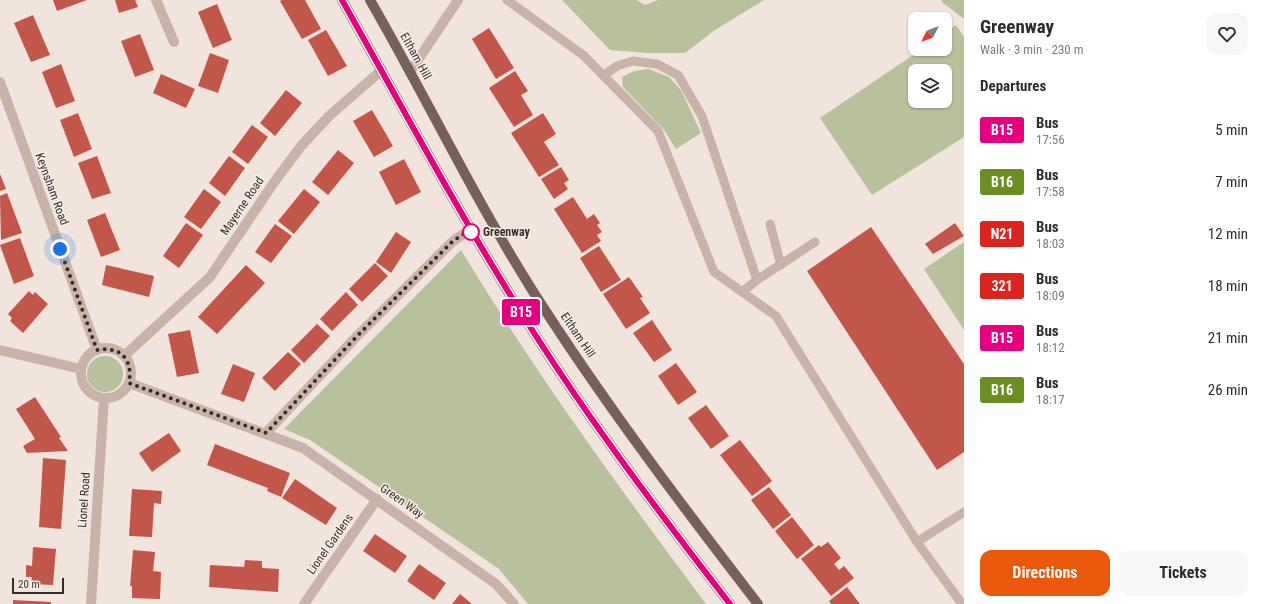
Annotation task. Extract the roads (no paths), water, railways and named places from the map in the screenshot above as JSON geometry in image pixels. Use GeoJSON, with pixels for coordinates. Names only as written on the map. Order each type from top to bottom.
{"type":"FeatureCollection","features":[{"type":"Feature","properties":{"kind":"main road"},"geometry":{"type":"LineString","coordinates":[[342,0],[470,230],[562,376],[622,461],[730,604]]}},
{"type":"Feature","properties":{"kind":"main road","name":"Eltham Hill"},"geometry":{"type":"LineString","coordinates":[[370,0],[489,218],[579,360],[638,445],[758,604]]}},
{"type":"Feature","properties":{"kind":"street"},"geometry":{"type":"LineString","coordinates":[[156,0],[174,42]]}},
{"type":"Feature","properties":{"kind":"street"},"geometry":{"type":"LineString","coordinates":[[410,72],[458,0]]}},
{"type":"Feature","properties":{"kind":"street","name":"Mayerne Road"},"geometry":{"type":"LineString","coordinates":[[124,356],[210,276],[275,181],[301,146],[330,115],[382,70]]}},
{"type":"Feature","properties":{"kind":"street","name":"Keynsham Road"},"geometry":{"type":"LineString","coordinates":[[0,82],[97,350]]}},
{"type":"Feature","properties":{"kind":"street"},"geometry":{"type":"LineString","coordinates":[[266,433],[375,318],[453,241],[470,230]]}},
{"type":"Feature","properties":{"kind":"street"},"geometry":{"type":"LineString","coordinates":[[112,349],[124,356],[129,364],[129,383],[123,391],[114,397],[104,398],[94,395],[86,389],[81,379],[81,369],[87,357],[97,350],[112,349]]}},
{"type":"Feature","properties":{"kind":"street"},"geometry":{"type":"LineString","coordinates":[[0,350],[81,369]]}},
{"type":"Feature","properties":{"kind":"street","name":"Green Way"},"geometry":{"type":"LineString","coordinates":[[129,383],[303,448],[496,584],[514,604]]}},
{"type":"Feature","properties":{"kind":"street","name":"Lionel Road"},"geometry":{"type":"LineString","coordinates":[[91,604],[104,398]]}},
{"type":"Feature","properties":{"kind":"street","name":"Lionel Gardens"},"geometry":{"type":"LineString","coordinates":[[304,604],[377,499]]}},
{"type":"Feature","properties":{"kind":"lane"},"geometry":{"type":"LineString","coordinates":[[507,0],[583,55],[658,131],[714,272],[776,316],[917,542],[962,604]]}},
{"type":"Feature","properties":{"kind":"lane"},"geometry":{"type":"LineString","coordinates":[[603,76],[617,66],[634,60],[657,64],[678,75],[702,116],[757,280]]}},
{"type":"Feature","properties":{"kind":"lane"},"geometry":{"type":"LineString","coordinates":[[770,224],[781,265]]}},
{"type":"Feature","properties":{"kind":"lane"},"geometry":{"type":"LineString","coordinates":[[742,292],[757,280],[815,242]]}},
{"type":"Feature","properties":{"kind":"lane"},"geometry":{"type":"LineString","coordinates":[[917,542],[964,512]]}},
{"type":"Feature","properties":{"kind":"place","name":"Greenway"},"geometry":{"type":"Point","coordinates":[471,232]}}]}
